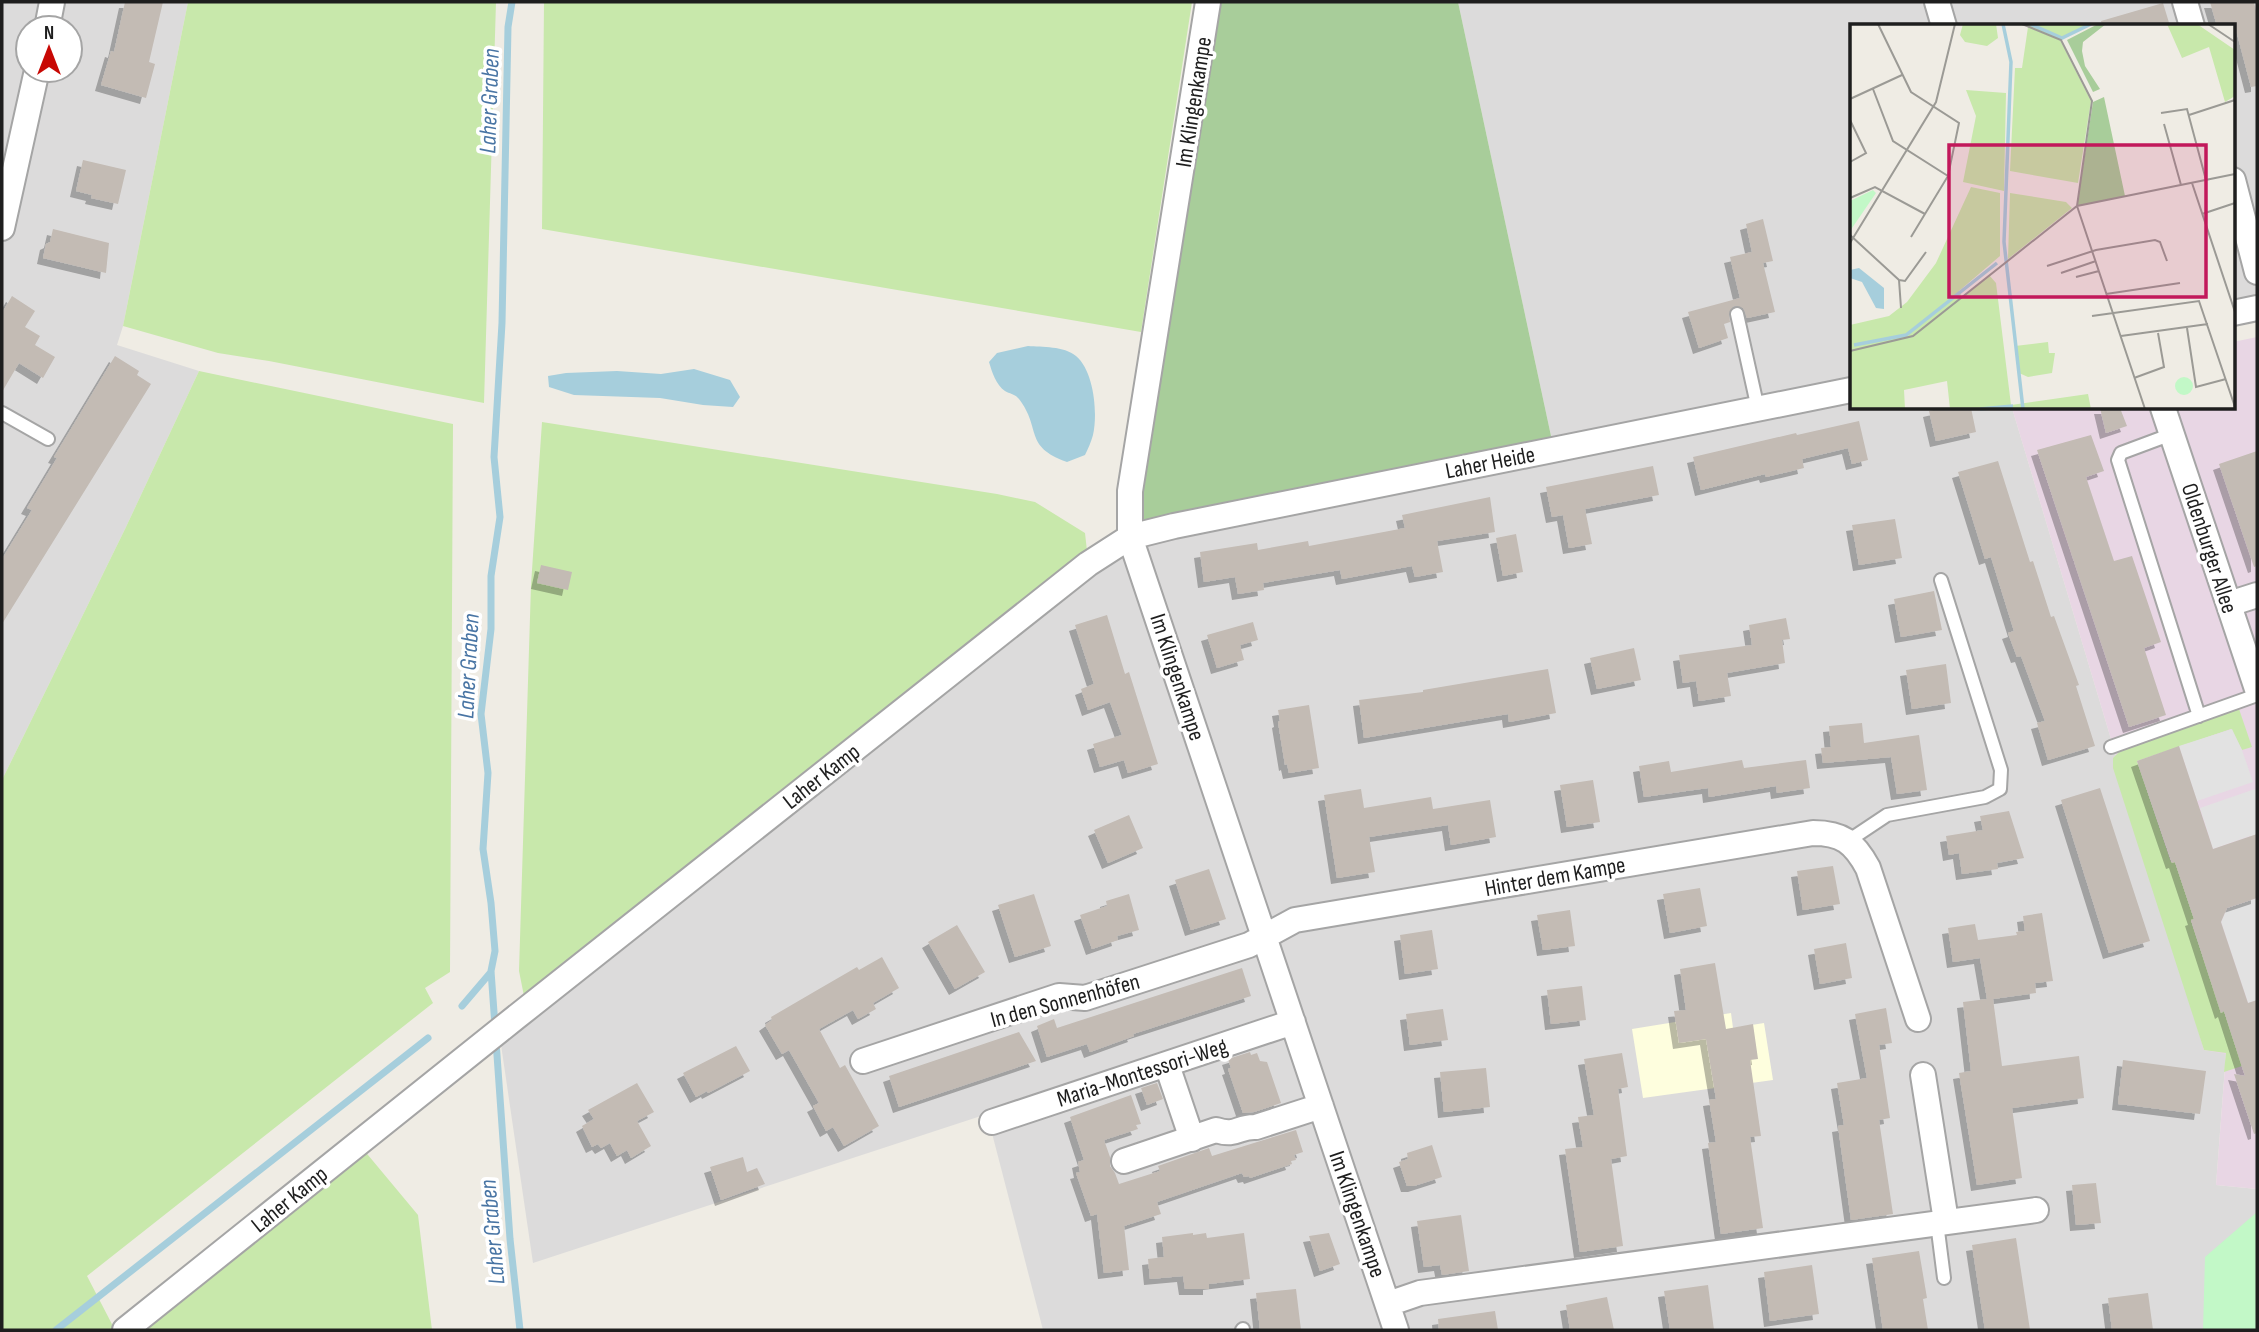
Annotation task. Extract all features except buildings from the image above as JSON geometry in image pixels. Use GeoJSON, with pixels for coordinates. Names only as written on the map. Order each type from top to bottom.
{"type":"FeatureCollection","features":[{"type":"Feature","properties":{"kind":"street","name":"Im Klingenkampe"},"geometry":{"type":"LineString","coordinates":[[1208,2],[1130,491],[1130,537],[1265,936],[1390,1323]]}},
{"type":"Feature","properties":{"kind":"street"},"geometry":{"type":"LineString","coordinates":[[1937,2],[1943,24]]}},
{"type":"Feature","properties":{"kind":"street"},"geometry":{"type":"LineString","coordinates":[[2185,2],[2191,24]]}},
{"type":"Feature","properties":{"kind":"street"},"geometry":{"type":"LineString","coordinates":[[2,228],[34,84]]}},
{"type":"Feature","properties":{"kind":"street"},"geometry":{"type":"LineString","coordinates":[[2234,184],[2257,272]]}},
{"type":"Feature","properties":{"kind":"street"},"geometry":{"type":"LineString","coordinates":[[2234,313],[2257,308]]}},
{"type":"Feature","properties":{"kind":"street","name":"Laher Heide"},"geometry":{"type":"LineString","coordinates":[[1130,537],[1850,390]]}},
{"type":"Feature","properties":{"kind":"street","name":"Oldenburger Allee"},"geometry":{"type":"LineString","coordinates":[[2165,410],[2257,689]]}},
{"type":"Feature","properties":{"kind":"street","name":"Laher Kamp"},"geometry":{"type":"LineString","coordinates":[[125,1330],[1088,564],[1130,537]]}},
{"type":"Feature","properties":{"kind":"street"},"geometry":{"type":"LineString","coordinates":[[2229,604],[2257,595]]}},
{"type":"Feature","properties":{"kind":"street","name":"Hinter dem Kampe"},"geometry":{"type":"LineString","coordinates":[[1265,936],[1295,919],[1781,838],[1832,833],[1848,841]]}},
{"type":"Feature","properties":{"kind":"street"},"geometry":{"type":"LineString","coordinates":[[1848,841],[1860,853],[1868,868],[1918,1019]]}},
{"type":"Feature","properties":{"kind":"street","name":"In den Sonnenhöfen"},"geometry":{"type":"LineString","coordinates":[[863,1061],[1059,996],[1086,998],[1250,945],[1265,936]]}},
{"type":"Feature","properties":{"kind":"street","name":"Maria-Montessori-Weg"},"geometry":{"type":"LineString","coordinates":[[992,1122],[1293,1022]]}},
{"type":"Feature","properties":{"kind":"street"},"geometry":{"type":"LineString","coordinates":[[1167,1065],[1192,1139]]}},
{"type":"Feature","properties":{"kind":"street"},"geometry":{"type":"LineString","coordinates":[[1923,1075],[1941,1222]]}},
{"type":"Feature","properties":{"kind":"street"},"geometry":{"type":"LineString","coordinates":[[1124,1161],[1216,1130],[1228,1134],[1256,1128],[1321,1106]]}},
{"type":"Feature","properties":{"kind":"street"},"geometry":{"type":"LineString","coordinates":[[1390,1323],[1420,1293],[2036,1210]]}},
{"type":"Feature","properties":{"kind":"lane"},"geometry":{"type":"LineString","coordinates":[[1737,314],[1758,409]]}},
{"type":"Feature","properties":{"kind":"lane"},"geometry":{"type":"LineString","coordinates":[[2,413],[48,439]]}},
{"type":"Feature","properties":{"kind":"lane"},"geometry":{"type":"LineString","coordinates":[[2172,434],[2121,453],[2118,460],[2199,716]]}},
{"type":"Feature","properties":{"kind":"lane"},"geometry":{"type":"LineString","coordinates":[[1848,841],[1887,815],[1985,797],[2000,789],[2001,770],[1941,580]]}},
{"type":"Feature","properties":{"kind":"lane"},"geometry":{"type":"LineString","coordinates":[[2111,747],[2199,716],[2257,689]]}},
{"type":"Feature","properties":{"kind":"lane"},"geometry":{"type":"LineString","coordinates":[[1941,1222],[1944,1278]]}},
{"type":"Feature","properties":{"kind":"shaded area"},"geometry":{"type":"Polygon","coordinates":[[[2,2],[188,2],[117,345],[199,371],[2,780],[2,2]]]}},
{"type":"Feature","properties":{"kind":"shaded area"},"geometry":{"type":"Polygon","coordinates":[[[1458,2],[2257,2],[2257,308],[2234,313],[2234,24],[1850,24],[1850,410],[2013,410],[2204,1050],[2226,1053],[2216,1185],[2257,1189],[2257,1330],[1043,1330],[987,1114],[533,1263],[499,1031],[1130,537],[1554,450],[1458,2]]]}},
{"type":"Feature","properties":{"kind":"shaded area"},"geometry":{"type":"Polygon","coordinates":[[[2257,337],[2257,1189],[2216,1185],[2226,1054],[2204,1050],[2013,410],[2234,410],[2234,342],[2257,337]]]}},
{"type":"Feature","properties":{"kind":"shaded area"},"geometry":{"type":"Polygon","coordinates":[[[2232,729],[2253,782],[2197,801],[2179,746],[2232,729]]]}},
{"type":"Feature","properties":{"kind":"shaded area"},"geometry":{"type":"Polygon","coordinates":[[[2255,789],[2255,851],[2250,836],[2213,849],[2200,808],[2255,789]]]}},
{"type":"Feature","properties":{"kind":"shaded area"},"geometry":{"type":"Polygon","coordinates":[[[2257,898],[2257,1000],[2248,1003],[2221,922],[2227,908],[2257,898]]]}},
{"type":"Feature","properties":{"kind":"shaded area"},"geometry":{"type":"Polygon","coordinates":[[[1731,1013],[1733,1028],[1764,1023],[1773,1080],[1643,1098],[1632,1029],[1731,1013]]]}},
{"type":"Feature","properties":{"kind":"green space"},"geometry":{"type":"Polygon","coordinates":[[[188,2],[496,2],[484,403],[218,353],[123,326],[188,2]]]}},
{"type":"Feature","properties":{"kind":"green space"},"geometry":{"type":"Polygon","coordinates":[[[544,2],[1192,2],[1141,332],[542,229],[544,2]]]}},
{"type":"Feature","properties":{"kind":"green space"},"geometry":{"type":"Polygon","coordinates":[[[1217,2],[1458,2],[1554,450],[1130,537],[1217,2]]]}},
{"type":"Feature","properties":{"kind":"green space"},"geometry":{"type":"Polygon","coordinates":[[[199,371],[453,424],[450,972],[425,988],[433,1003],[87,1276],[115,1330],[2,1330],[2,780],[199,371]]]}},
{"type":"Feature","properties":{"kind":"green space"},"geometry":{"type":"Polygon","coordinates":[[[542,422],[1035,502],[1085,533],[1087,551],[525,1001],[519,971],[531,585],[542,422]]]}},
{"type":"Feature","properties":{"kind":"green space"},"geometry":{"type":"Polygon","coordinates":[[[2239,709],[2252,747],[2242,750],[2231,729],[2137,761],[2171,862],[2175,862],[2194,919],[2191,921],[2242,1066],[2224,1072],[2226,1053],[2204,1050],[2113,768],[2113,758],[2124,747],[2239,709]]]}},
{"type":"Feature","properties":{"kind":"green space"},"geometry":{"type":"Polygon","coordinates":[[[358,1143],[418,1215],[432,1330],[125,1330],[358,1143]]]}},
{"type":"Feature","properties":{"kind":"green space"},"geometry":{"type":"Polygon","coordinates":[[[2257,1212],[2257,1330],[2203,1330],[2205,1257],[2257,1212]]]}},
{"type":"Feature","properties":{"kind":"water"},"geometry":{"type":"Polygon","coordinates":[[[1028,346],[1065,350],[1076,356],[1087,372],[1091,382],[1095,415],[1093,435],[1085,455],[1067,462],[1044,450],[1019,399],[1005,391],[995,378],[989,362],[997,353],[1028,346]]]}},
{"type":"Feature","properties":{"kind":"water"},"geometry":{"type":"Polygon","coordinates":[[[694,369],[730,380],[740,397],[733,407],[660,398],[574,395],[549,387],[548,376],[617,371],[661,374],[694,369]]]}},
{"type":"Feature","properties":{"kind":"waterway","name":"Laher Graben"},"geometry":{"type":"LineString","coordinates":[[495,1026],[491,971],[495,951],[483,849],[488,773],[481,714],[491,629],[491,576],[500,517],[494,457],[502,323],[508,27],[512,2]]}},
{"type":"Feature","properties":{"kind":"waterway"},"geometry":{"type":"LineString","coordinates":[[462,1006],[491,972]]}},
{"type":"Feature","properties":{"kind":"waterway"},"geometry":{"type":"LineString","coordinates":[[56,1330],[428,1038]]}},
{"type":"Feature","properties":{"kind":"waterway","name":"Laher Graben"},"geometry":{"type":"LineString","coordinates":[[496,1041],[510,1239],[520,1330]]}}]}
